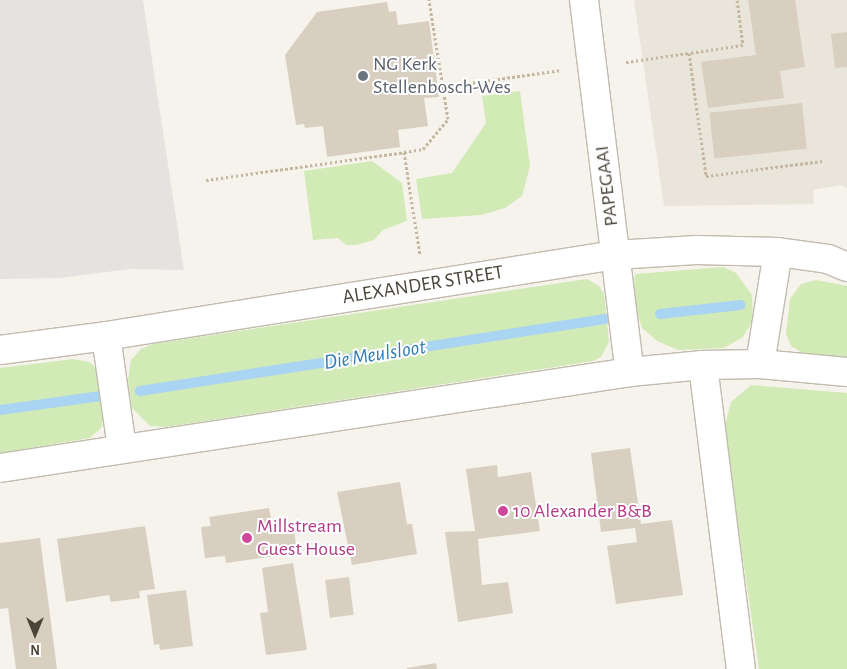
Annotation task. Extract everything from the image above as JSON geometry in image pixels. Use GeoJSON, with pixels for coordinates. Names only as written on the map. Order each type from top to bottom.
{"type":"FeatureCollection","features":[{"type":"Feature","properties":{"kind":"street","name":"PAPEGAAI"},"geometry":{"type":"LineString","coordinates":[[584,0],[630,372]]}},
{"type":"Feature","properties":{"kind":"street","name":"ALEXANDER STREET"},"geometry":{"type":"LineString","coordinates":[[0,350],[106,336],[615,255],[696,250],[778,252],[828,259],[847,267]]}},
{"type":"Feature","properties":{"kind":"street"},"geometry":{"type":"LineString","coordinates":[[760,364],[778,252]]}},
{"type":"Feature","properties":{"kind":"street"},"geometry":{"type":"LineString","coordinates":[[106,336],[122,448]]}},
{"type":"Feature","properties":{"kind":"street"},"geometry":{"type":"LineString","coordinates":[[0,468],[630,372],[704,365],[760,364],[847,372]]}},
{"type":"Feature","properties":{"kind":"street"},"geometry":{"type":"LineString","coordinates":[[704,365],[741,669]]}},
{"type":"Feature","properties":{"kind":"path"},"geometry":{"type":"LineString","coordinates":[[206,180],[423,149],[448,119],[429,0]]}},
{"type":"Feature","properties":{"kind":"path"},"geometry":{"type":"LineString","coordinates":[[626,62],[743,45],[737,0]]}},
{"type":"Feature","properties":{"kind":"path"},"geometry":{"type":"LineString","coordinates":[[689,53],[706,176],[822,160]]}},
{"type":"Feature","properties":{"kind":"path"},"geometry":{"type":"LineString","coordinates":[[443,87],[565,69]]}},
{"type":"Feature","properties":{"kind":"path"},"geometry":{"type":"LineString","coordinates":[[404,152],[421,261]]}},
{"type":"Feature","properties":{"kind":"shaded area"},"geometry":{"type":"Polygon","coordinates":[[[0,0],[143,0],[184,270],[130,269],[59,278],[0,279],[0,0]]]}},
{"type":"Feature","properties":{"kind":"shaded area"},"geometry":{"type":"Polygon","coordinates":[[[634,0],[847,0],[847,188],[842,185],[813,190],[814,204],[664,206],[634,0]]]}},
{"type":"Feature","properties":{"kind":"green space"},"geometry":{"type":"Polygon","coordinates":[[[520,91],[530,166],[522,196],[505,208],[481,215],[422,219],[416,179],[452,173],[486,123],[482,96],[520,91]]]}},
{"type":"Feature","properties":{"kind":"green space"},"geometry":{"type":"Polygon","coordinates":[[[372,161],[402,183],[407,221],[383,230],[374,240],[356,245],[346,245],[338,238],[313,240],[304,171],[372,161]]]}},
{"type":"Feature","properties":{"kind":"green space"},"geometry":{"type":"Polygon","coordinates":[[[723,267],[736,273],[752,295],[753,320],[743,337],[724,348],[678,350],[657,341],[642,328],[633,298],[635,274],[723,267]]]}},
{"type":"Feature","properties":{"kind":"green space"},"geometry":{"type":"Polygon","coordinates":[[[587,279],[599,286],[604,294],[609,342],[601,357],[593,361],[166,427],[150,426],[132,408],[128,381],[131,360],[141,349],[153,344],[587,279]]]}},
{"type":"Feature","properties":{"kind":"green space"},"geometry":{"type":"Polygon","coordinates":[[[816,280],[847,286],[847,358],[808,356],[791,346],[786,334],[790,299],[801,284],[816,280]]]}},
{"type":"Feature","properties":{"kind":"green space"},"geometry":{"type":"Polygon","coordinates":[[[73,359],[89,362],[99,370],[106,411],[101,428],[90,438],[0,453],[0,368],[73,359]]]}},
{"type":"Feature","properties":{"kind":"green space"},"geometry":{"type":"Polygon","coordinates":[[[751,385],[847,393],[847,669],[759,669],[724,429],[731,402],[751,385]]]}},
{"type":"Feature","properties":{"kind":"building"},"geometry":{"type":"Polygon","coordinates":[[[748,0],[795,0],[805,67],[780,71],[784,98],[708,108],[701,62],[756,55],[748,0]]]}},
{"type":"Feature","properties":{"kind":"building","name":"NG Kerk Stellenbosch-Wes"},"geometry":{"type":"Polygon","coordinates":[[[387,2],[389,12],[396,11],[398,25],[429,21],[439,97],[424,98],[428,126],[398,130],[400,147],[327,157],[323,126],[305,128],[304,124],[296,125],[285,55],[317,12],[387,2]]]}},
{"type":"Feature","properties":{"kind":"building"},"geometry":{"type":"Polygon","coordinates":[[[847,32],[847,67],[835,68],[831,34],[847,32]]]}},
{"type":"Feature","properties":{"kind":"building"},"geometry":{"type":"Polygon","coordinates":[[[802,103],[807,149],[714,158],[710,113],[802,103]]]}},
{"type":"Feature","properties":{"kind":"building"},"geometry":{"type":"Polygon","coordinates":[[[630,448],[641,524],[672,520],[683,595],[616,604],[607,546],[637,542],[635,528],[601,532],[591,453],[630,448]]]}},
{"type":"Feature","properties":{"kind":"building"},"geometry":{"type":"Polygon","coordinates":[[[497,465],[498,477],[531,472],[540,531],[478,539],[482,585],[508,582],[513,613],[458,622],[445,532],[475,531],[466,469],[497,465]]]}},
{"type":"Feature","properties":{"kind":"building"},"geometry":{"type":"Polygon","coordinates":[[[400,482],[407,524],[412,524],[417,554],[352,565],[337,492],[400,482]]]}},
{"type":"Feature","properties":{"kind":"building"},"geometry":{"type":"Polygon","coordinates":[[[269,508],[272,524],[293,522],[297,553],[226,563],[225,556],[205,558],[201,527],[211,526],[209,517],[269,508]]]}},
{"type":"Feature","properties":{"kind":"building"},"geometry":{"type":"Polygon","coordinates":[[[145,526],[155,589],[139,591],[140,598],[111,602],[109,595],[66,602],[57,539],[145,526]]]}},
{"type":"Feature","properties":{"kind":"building"},"geometry":{"type":"Polygon","coordinates":[[[40,538],[57,669],[16,669],[8,608],[0,609],[0,543],[40,538]]]}},
{"type":"Feature","properties":{"kind":"building"},"geometry":{"type":"Polygon","coordinates":[[[293,563],[307,650],[266,655],[260,613],[268,612],[262,568],[293,563]]]}},
{"type":"Feature","properties":{"kind":"building"},"geometry":{"type":"Polygon","coordinates":[[[349,577],[354,615],[330,618],[325,580],[349,577]]]}},
{"type":"Feature","properties":{"kind":"building"},"geometry":{"type":"Polygon","coordinates":[[[186,590],[193,646],[160,650],[159,644],[154,645],[147,595],[186,590]]]}},
{"type":"Feature","properties":{"kind":"building"},"geometry":{"type":"Polygon","coordinates":[[[436,663],[437,669],[407,669],[407,668],[436,663]]]}},
{"type":"Feature","properties":{"kind":"waterway","name":"Die Meulsloot"},"geometry":{"type":"LineString","coordinates":[[660,314],[740,305]]}},
{"type":"Feature","properties":{"kind":"waterway","name":"Die Meulsloot"},"geometry":{"type":"LineString","coordinates":[[140,391],[611,318]]}},
{"type":"Feature","properties":{"kind":"waterway","name":"Die Meulsloot"},"geometry":{"type":"LineString","coordinates":[[0,410],[101,396]]}},
{"type":"Feature","properties":{"kind":"place","name":"NG Kerk Stellenbosch-Wes"},"geometry":{"type":"Point","coordinates":[363,76]}},
{"type":"Feature","properties":{"kind":"place","name":"10 Alexander B&B"},"geometry":{"type":"Point","coordinates":[503,511]}},
{"type":"Feature","properties":{"kind":"place","name":"Millstream Guest House"},"geometry":{"type":"Point","coordinates":[247,538]}}]}
